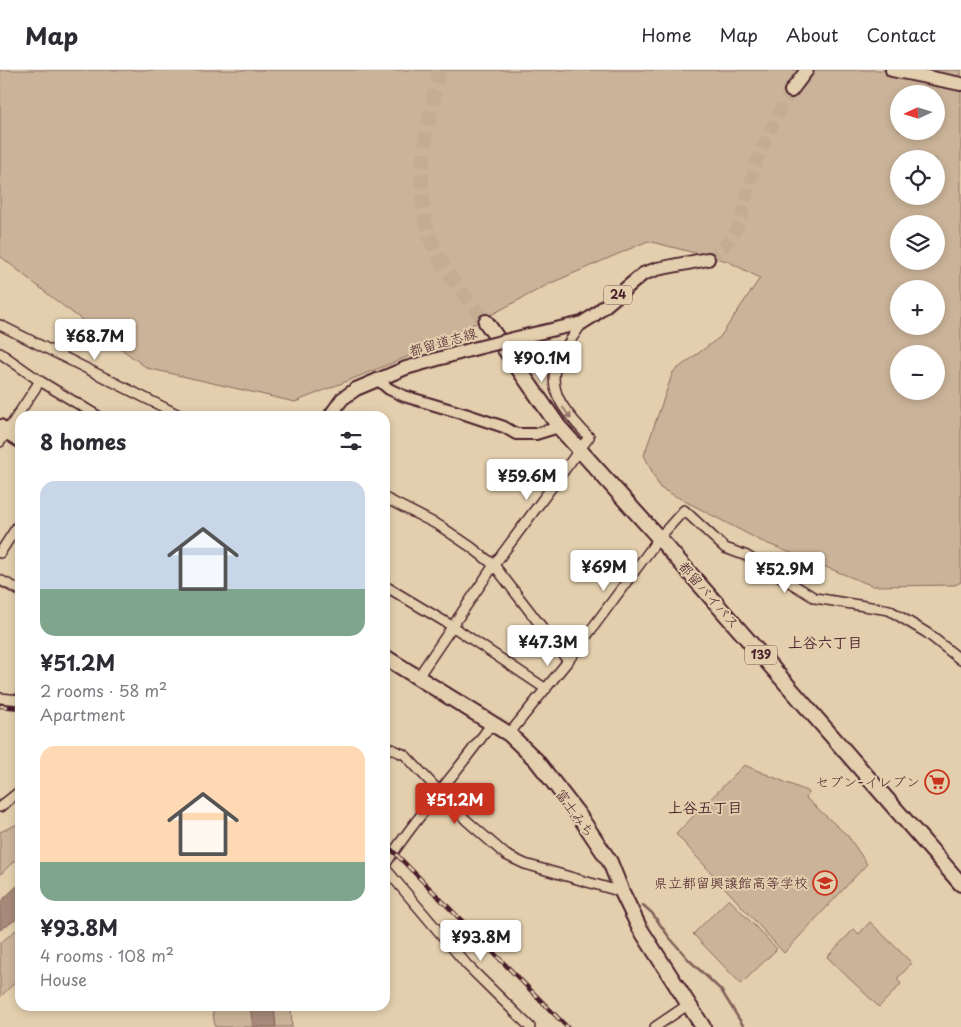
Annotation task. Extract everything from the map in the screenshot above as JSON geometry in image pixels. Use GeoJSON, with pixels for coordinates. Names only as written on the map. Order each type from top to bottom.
{"type":"FeatureCollection","features":[{"type":"Feature","properties":{"kind":"highway","name":"都留バイパス"},"geometry":{"type":"LineString","coordinates":[[486,322],[558,427],[659,538],[961,884]]}},
{"type":"Feature","properties":{"kind":"highway"},"geometry":{"type":"LineString","coordinates":[[2,434],[15,438]]}},
{"type":"Feature","properties":{"kind":"highway","name":"富士みち"},"geometry":{"type":"LineString","coordinates":[[390,660],[509,734],[536,760],[578,814],[610,862],[639,927],[703,1027]]}},
{"type":"Feature","properties":{"kind":"main road"},"geometry":{"type":"LineString","coordinates":[[791,90],[807,70]]}},
{"type":"Feature","properties":{"kind":"main road"},"geometry":{"type":"LineString","coordinates":[[892,70],[961,84]]}},
{"type":"Feature","properties":{"kind":"main road","name":"都留道志線"},"geometry":{"type":"LineString","coordinates":[[333,411],[348,393],[377,379],[406,368],[473,349],[582,323],[643,274],[657,269],[708,259]]}},
{"type":"Feature","properties":{"kind":"street"},"geometry":{"type":"LineString","coordinates":[[418,676],[494,565],[580,451],[588,437],[568,415],[561,404],[554,381],[554,372],[559,358],[582,323]]}},
{"type":"Feature","properties":{"kind":"street"},"geometry":{"type":"LineString","coordinates":[[0,325],[171,411]]}},
{"type":"Feature","properties":{"kind":"street"},"geometry":{"type":"LineString","coordinates":[[0,354],[90,411]]}},
{"type":"Feature","properties":{"kind":"street"},"geometry":{"type":"LineString","coordinates":[[377,379],[389,389],[404,396],[504,427],[516,434],[536,434],[558,427]]}},
{"type":"Feature","properties":{"kind":"street"},"geometry":{"type":"LineString","coordinates":[[18,411],[40,381]]}},
{"type":"Feature","properties":{"kind":"street"},"geometry":{"type":"LineString","coordinates":[[2,434],[15,416]]}},
{"type":"Feature","properties":{"kind":"street"},"geometry":{"type":"LineString","coordinates":[[390,501],[440,526],[494,565],[568,661]]}},
{"type":"Feature","properties":{"kind":"street"},"geometry":{"type":"LineString","coordinates":[[509,734],[568,661],[659,538],[684,510],[724,548],[747,556],[815,598],[889,610],[927,633],[961,660]]}},
{"type":"Feature","properties":{"kind":"street"},"geometry":{"type":"LineString","coordinates":[[0,553],[15,530]]}},
{"type":"Feature","properties":{"kind":"street"},"geometry":{"type":"LineString","coordinates":[[0,580],[15,588]]}},
{"type":"Feature","properties":{"kind":"street"},"geometry":{"type":"LineString","coordinates":[[390,589],[452,626],[546,689]]}},
{"type":"Feature","properties":{"kind":"street"},"geometry":{"type":"LineString","coordinates":[[0,698],[15,700]]}},
{"type":"Feature","properties":{"kind":"street"},"geometry":{"type":"LineString","coordinates":[[390,859],[438,792],[476,746],[492,723]]}},
{"type":"Feature","properties":{"kind":"street"},"geometry":{"type":"LineString","coordinates":[[390,748],[405,755],[466,820],[506,855],[525,864],[622,892]]}},
{"type":"Feature","properties":{"kind":"street"},"geometry":{"type":"LineString","coordinates":[[0,807],[15,795]]}},
{"type":"Feature","properties":{"kind":"street"},"geometry":{"type":"LineString","coordinates":[[390,872],[467,964],[530,1027]]}},
{"type":"Feature","properties":{"kind":"street"},"geometry":{"type":"LineString","coordinates":[[655,1027],[690,1004]]}},
{"type":"Feature","properties":{"kind":"shaded area"},"geometry":{"type":"Polygon","coordinates":[[[0,70],[961,70],[961,582],[955,585],[873,586],[761,541],[660,488],[644,455],[673,372],[720,337],[760,278],[727,261],[648,241],[549,284],[427,349],[295,402],[147,368],[0,256],[0,70]]]}},
{"type":"Feature","properties":{"kind":"shaded area"},"geometry":{"type":"Polygon","coordinates":[[[744,765],[809,792],[806,798],[848,836],[867,864],[784,953],[676,834],[744,765]]]}},
{"type":"Feature","properties":{"kind":"shaded area"},"geometry":{"type":"Polygon","coordinates":[[[15,825],[15,860],[0,875],[0,832],[15,825]]]}},
{"type":"Feature","properties":{"kind":"shaded area"},"geometry":{"type":"Polygon","coordinates":[[[15,888],[15,920],[0,930],[0,902],[15,888]]]}},
{"type":"Feature","properties":{"kind":"shaded area"},"geometry":{"type":"Polygon","coordinates":[[[729,899],[777,949],[741,984],[693,934],[729,899]]]}},
{"type":"Feature","properties":{"kind":"shaded area"},"geometry":{"type":"Polygon","coordinates":[[[870,922],[912,963],[897,979],[901,984],[879,1007],[827,957],[854,929],[859,934],[870,922]]]}},
{"type":"Feature","properties":{"kind":"shaded area"},"geometry":{"type":"Polygon","coordinates":[[[15,931],[15,983],[0,997],[0,943],[15,931]]]}},
{"type":"Feature","properties":{"kind":"shaded area"},"geometry":{"type":"Polygon","coordinates":[[[213,1011],[291,1011],[292,1027],[215,1027],[213,1011]]]}},
{"type":"Feature","properties":{"kind":"shaded area"},"geometry":{"type":"Polygon","coordinates":[[[251,1011],[274,1011],[276,1027],[253,1027],[251,1011]]]}},
{"type":"Feature","properties":{"kind":"waterway"},"geometry":{"type":"LineString","coordinates":[[0,586],[15,594]]}},
{"type":"Feature","properties":{"kind":"waterway"},"geometry":{"type":"LineString","coordinates":[[643,905],[652,913],[689,960],[721,990],[744,1027]]}},
{"type":"Feature","properties":{"kind":"tunnel"},"geometry":{"type":"LineString","coordinates":[[439,70],[423,162],[422,186],[428,232],[447,272],[486,322]]}},
{"type":"Feature","properties":{"kind":"tunnel"},"geometry":{"type":"LineString","coordinates":[[708,259],[730,240],[736,229],[741,218],[755,167],[767,137],[791,91]]}},
{"type":"Feature","properties":{"kind":"railway"},"geometry":{"type":"LineString","coordinates":[[0,706],[15,708]]}},
{"type":"Feature","properties":{"kind":"railway"},"geometry":{"type":"LineString","coordinates":[[390,848],[567,1027]]}},
{"type":"Feature","properties":{"kind":"place","name":"セブン-イレブン"},"geometry":{"type":"Point","coordinates":[937,782]}},
{"type":"Feature","properties":{"kind":"place","name":"県立都留興譲館高等学校"},"geometry":{"type":"Point","coordinates":[825,883]}},
{"type":"Feature","properties":{"kind":"district","name":"上谷六丁目"},"geometry":{"type":"Point","coordinates":[825,643]}},
{"type":"Feature","properties":{"kind":"district","name":"上谷五丁目"},"geometry":{"type":"Point","coordinates":[705,808]}}]}
